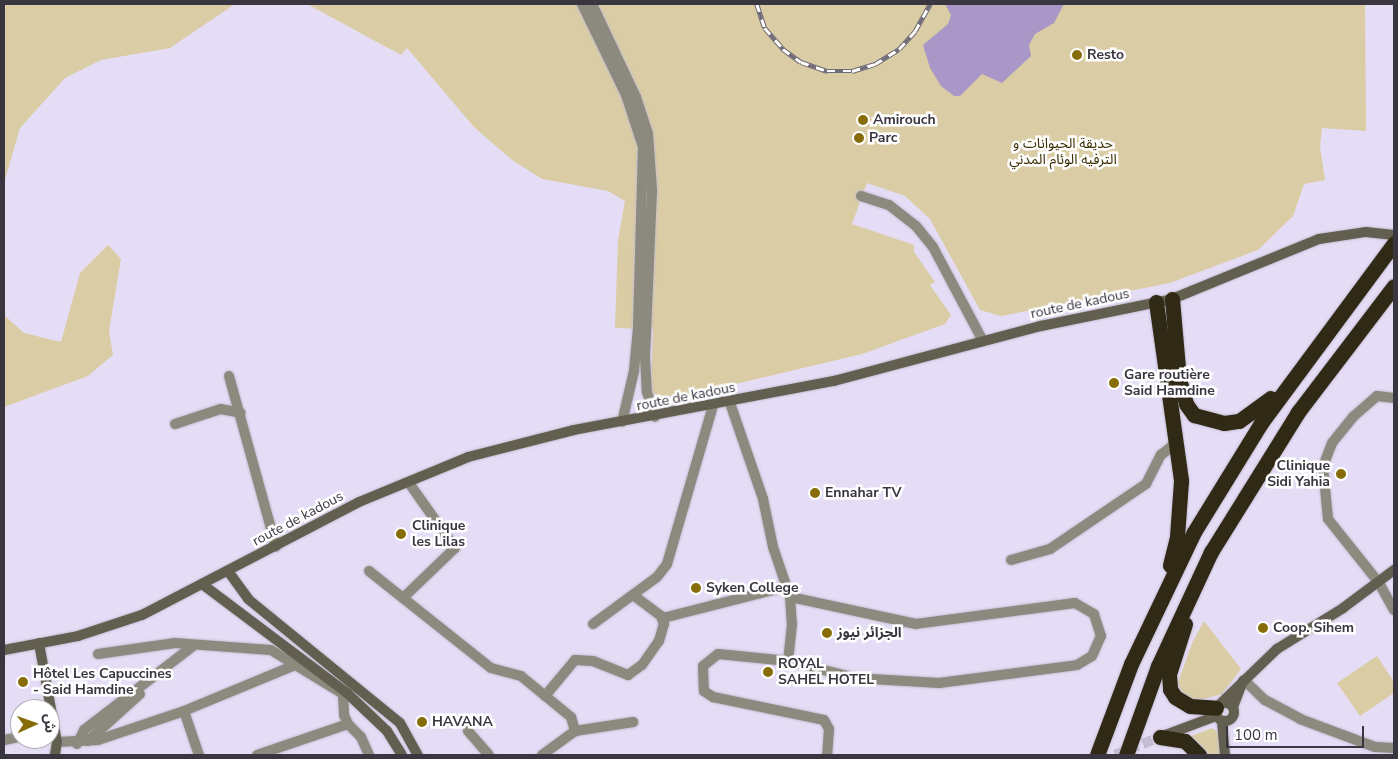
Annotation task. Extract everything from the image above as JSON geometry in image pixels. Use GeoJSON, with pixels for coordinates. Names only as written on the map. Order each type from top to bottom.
{"type":"FeatureCollection","features":[{"type":"Feature","properties":{"kind":"highway"},"geometry":{"type":"LineString","coordinates":[[1097,755],[1131,664],[1198,525],[1261,423],[1394,243]]}},
{"type":"Feature","properties":{"kind":"highway"},"geometry":{"type":"LineString","coordinates":[[1126,755],[1145,696],[1187,601],[1246,491],[1298,412],[1394,286]]}},
{"type":"Feature","properties":{"kind":"highway"},"geometry":{"type":"LineString","coordinates":[[1172,299],[1182,393],[1194,415],[1209,421],[1239,421],[1255,413],[1326,335]]}},
{"type":"Feature","properties":{"kind":"highway"},"geometry":{"type":"LineString","coordinates":[[1148,631],[1151,608],[1176,544],[1181,481],[1178,442],[1156,302]]}},
{"type":"Feature","properties":{"kind":"highway"},"geometry":{"type":"LineString","coordinates":[[1187,601],[1186,620],[1169,674],[1170,688],[1175,697],[1190,706],[1219,712]]}},
{"type":"Feature","properties":{"kind":"highway"},"geometry":{"type":"LineString","coordinates":[[1160,737],[1185,741],[1199,755]]}},
{"type":"Feature","properties":{"kind":"main road","name":"route de kadous"},"geometry":{"type":"LineString","coordinates":[[4,650],[78,636],[142,615],[276,547],[359,502],[409,483],[468,457],[574,430],[730,403],[834,381],[984,341],[1172,299],[1319,239],[1366,232],[1394,235]]}},
{"type":"Feature","properties":{"kind":"main road"},"geometry":{"type":"LineString","coordinates":[[1219,712],[1244,680],[1277,648],[1379,583],[1394,570]]}},
{"type":"Feature","properties":{"kind":"main road"},"geometry":{"type":"LineString","coordinates":[[228,571],[248,599],[400,723],[418,755]]}},
{"type":"Feature","properties":{"kind":"main road"},"geometry":{"type":"LineString","coordinates":[[202,584],[347,693],[387,731],[402,755]]}},
{"type":"Feature","properties":{"kind":"main road"},"geometry":{"type":"LineString","coordinates":[[39,643],[48,699]]}},
{"type":"Feature","properties":{"kind":"main road"},"geometry":{"type":"LineString","coordinates":[[1225,740],[1244,680]]}},
{"type":"Feature","properties":{"kind":"main road"},"geometry":{"type":"LineString","coordinates":[[1219,712],[1227,702],[1233,712]]}},
{"type":"Feature","properties":{"kind":"main road"},"geometry":{"type":"LineString","coordinates":[[1219,712],[1225,740],[1225,755]]}},
{"type":"Feature","properties":{"kind":"main road"},"geometry":{"type":"LineString","coordinates":[[1160,737],[1219,712],[1233,712]]}},
{"type":"Feature","properties":{"kind":"street"},"geometry":{"type":"LineString","coordinates":[[582,4],[626,95],[643,147],[638,328],[634,371],[622,422]]}},
{"type":"Feature","properties":{"kind":"street"},"geometry":{"type":"LineString","coordinates":[[592,4],[636,97],[648,134],[652,190],[645,357],[647,392],[655,417]]}},
{"type":"Feature","properties":{"kind":"street"},"geometry":{"type":"LineString","coordinates":[[861,196],[889,205],[916,226],[933,247],[984,341]]}},
{"type":"Feature","properties":{"kind":"street"},"geometry":{"type":"LineString","coordinates":[[229,376],[241,413],[276,547]]}},
{"type":"Feature","properties":{"kind":"street"},"geometry":{"type":"LineString","coordinates":[[1392,603],[1379,583],[1328,519],[1323,467],[1332,443],[1353,417],[1377,396],[1394,398]]}},
{"type":"Feature","properties":{"kind":"street"},"geometry":{"type":"LineString","coordinates":[[730,403],[763,499],[773,547],[790,598],[792,624],[788,661]]}},
{"type":"Feature","properties":{"kind":"street"},"geometry":{"type":"LineString","coordinates":[[593,624],[662,572],[667,564],[713,406]]}},
{"type":"Feature","properties":{"kind":"street"},"geometry":{"type":"LineString","coordinates":[[174,424],[221,410],[241,413]]}},
{"type":"Feature","properties":{"kind":"street"},"geometry":{"type":"LineString","coordinates":[[1011,560],[1040,553],[1062,542],[1146,484],[1161,455],[1178,442]]}},
{"type":"Feature","properties":{"kind":"street"},"geometry":{"type":"LineString","coordinates":[[404,598],[455,548],[409,483]]}},
{"type":"Feature","properties":{"kind":"street"},"geometry":{"type":"LineString","coordinates":[[368,571],[491,668],[521,676],[571,717],[575,731]]}},
{"type":"Feature","properties":{"kind":"street"},"geometry":{"type":"LineString","coordinates":[[663,618],[785,587]]}},
{"type":"Feature","properties":{"kind":"street"},"geometry":{"type":"LineString","coordinates":[[545,696],[561,674],[576,660],[587,659],[624,674],[632,674],[659,641],[664,628],[663,618],[633,595]]}},
{"type":"Feature","properties":{"kind":"street"},"geometry":{"type":"LineString","coordinates":[[790,598],[916,624],[1075,603],[1094,614],[1101,636],[1092,656],[1077,665],[939,682],[855,678],[788,661],[718,654],[703,666],[704,691],[712,697],[824,720],[829,729],[827,755]]}},
{"type":"Feature","properties":{"kind":"street"},"geometry":{"type":"LineString","coordinates":[[98,654],[175,643],[193,646],[271,650],[343,694],[344,715],[348,724],[361,737],[370,755]]}},
{"type":"Feature","properties":{"kind":"street"},"geometry":{"type":"LineString","coordinates":[[81,743],[193,646]]}},
{"type":"Feature","properties":{"kind":"street"},"geometry":{"type":"LineString","coordinates":[[60,738],[81,743],[184,711],[295,665]]}},
{"type":"Feature","properties":{"kind":"street"},"geometry":{"type":"LineString","coordinates":[[1244,680],[1265,700],[1300,719],[1375,747],[1394,748]]}},
{"type":"Feature","properties":{"kind":"street"},"geometry":{"type":"LineString","coordinates":[[184,711],[199,755]]}},
{"type":"Feature","properties":{"kind":"street"},"geometry":{"type":"LineString","coordinates":[[542,755],[575,731],[633,722]]}},
{"type":"Feature","properties":{"kind":"street"},"geometry":{"type":"LineString","coordinates":[[257,755],[348,724]]}},
{"type":"Feature","properties":{"kind":"street"},"geometry":{"type":"LineString","coordinates":[[468,731],[489,755]]}},
{"type":"Feature","properties":{"kind":"green space"},"geometry":{"type":"Polygon","coordinates":[[[4,4],[235,4],[170,48],[101,60],[65,78],[20,128],[4,183],[4,4]]]}},
{"type":"Feature","properties":{"kind":"green space","name":"حديقة الحيوانات و الترفيه الوئام المدني"},"geometry":{"type":"Polygon","coordinates":[[[307,4],[1365,4],[1366,131],[1322,128],[1320,147],[1325,180],[1304,184],[1293,216],[1258,250],[1170,283],[1001,316],[980,310],[930,219],[905,196],[867,183],[852,224],[914,245],[914,252],[935,282],[930,285],[951,315],[945,324],[862,354],[710,390],[706,394],[664,396],[654,394],[651,387],[653,329],[615,328],[618,240],[625,201],[608,191],[542,179],[512,160],[474,127],[407,48],[401,55],[307,4]]]}},
{"type":"Feature","properties":{"kind":"green space"},"geometry":{"type":"Polygon","coordinates":[[[108,245],[121,259],[109,331],[113,355],[88,376],[4,407],[4,315],[24,333],[61,342],[80,273],[108,245]]]}},
{"type":"Feature","properties":{"kind":"green space"},"geometry":{"type":"Polygon","coordinates":[[[1204,621],[1241,669],[1222,694],[1193,702],[1181,691],[1178,682],[1193,641],[1204,621]]]}},
{"type":"Feature","properties":{"kind":"green space"},"geometry":{"type":"Polygon","coordinates":[[[1377,656],[1394,682],[1394,693],[1360,716],[1337,683],[1377,656]]]}},
{"type":"Feature","properties":{"kind":"green space"},"geometry":{"type":"Polygon","coordinates":[[[1212,728],[1219,733],[1222,755],[1210,755],[1191,736],[1212,728]]]}},
{"type":"Feature","properties":{"kind":"shaded area"},"geometry":{"type":"Polygon","coordinates":[[[945,4],[1064,4],[1054,23],[1035,34],[1029,45],[1031,56],[1002,83],[982,74],[960,96],[954,96],[941,86],[930,68],[923,45],[948,24],[951,15],[945,4]]]}},
{"type":"Feature","properties":{"kind":"tunnel"},"geometry":{"type":"LineString","coordinates":[[1115,755],[1160,737]]}},
{"type":"Feature","properties":{"kind":"railway"},"geometry":{"type":"LineString","coordinates":[[757,4],[765,28],[783,49],[801,62],[827,71],[852,71],[875,64],[899,49],[915,31],[930,4]]}},
{"type":"Feature","properties":{"kind":"place","name":"Resto"},"geometry":{"type":"Point","coordinates":[1077,55]}},
{"type":"Feature","properties":{"kind":"place","name":"Amirouch"},"geometry":{"type":"Point","coordinates":[863,120]}},
{"type":"Feature","properties":{"kind":"place","name":"Parc"},"geometry":{"type":"Point","coordinates":[859,138]}},
{"type":"Feature","properties":{"kind":"place","name":"Gare routière Said Hamdine"},"geometry":{"type":"Point","coordinates":[1114,383]}},
{"type":"Feature","properties":{"kind":"place","name":"Clinique Sidi Yahia"},"geometry":{"type":"Point","coordinates":[1341,474]}},
{"type":"Feature","properties":{"kind":"place","name":"Ennahar TV"},"geometry":{"type":"Point","coordinates":[815,493]}},
{"type":"Feature","properties":{"kind":"place","name":"Clinique les Lilas"},"geometry":{"type":"Point","coordinates":[401,534]}},
{"type":"Feature","properties":{"kind":"place","name":"Syken College"},"geometry":{"type":"Point","coordinates":[696,588]}},
{"type":"Feature","properties":{"kind":"place","name":"Coop. Sihem"},"geometry":{"type":"Point","coordinates":[1263,628]}},
{"type":"Feature","properties":{"kind":"place","name":"الجزائر نيوز"},"geometry":{"type":"Point","coordinates":[827,633]}},
{"type":"Feature","properties":{"kind":"place","name":"ROYAL SAHEL HOTEL"},"geometry":{"type":"Point","coordinates":[768,672]}},
{"type":"Feature","properties":{"kind":"place","name":"Hôtel Les Capuccines - Said Hamdine"},"geometry":{"type":"Point","coordinates":[23,682]}},
{"type":"Feature","properties":{"kind":"place","name":"HAVANA"},"geometry":{"type":"Point","coordinates":[422,722]}}]}
